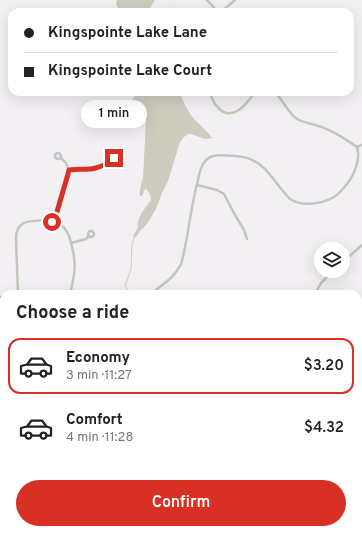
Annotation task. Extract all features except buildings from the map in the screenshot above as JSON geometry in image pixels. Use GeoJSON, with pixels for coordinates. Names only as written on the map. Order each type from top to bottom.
{"type":"FeatureCollection","features":[{"type":"Feature","properties":{"kind":"street"},"geometry":{"type":"LineString","coordinates":[[208,0],[215,8]]}},
{"type":"Feature","properties":{"kind":"street"},"geometry":{"type":"LineString","coordinates":[[226,8],[235,0]]}},
{"type":"Feature","properties":{"kind":"street"},"geometry":{"type":"LineString","coordinates":[[211,96],[215,105],[219,109],[223,112],[232,113],[240,110],[252,96]]}},
{"type":"Feature","properties":{"kind":"street"},"geometry":{"type":"LineString","coordinates":[[157,290],[169,279],[180,264],[185,250],[202,166],[204,162],[211,157],[220,155],[244,157],[253,160],[264,168],[287,196],[293,201],[303,204],[312,204],[325,201],[342,190],[350,181],[358,159],[357,147],[330,131],[297,119],[278,96]]}},
{"type":"Feature","properties":{"kind":"street"},"geometry":{"type":"LineString","coordinates":[[357,147],[362,145]]}},
{"type":"Feature","properties":{"kind":"street"},"geometry":{"type":"LineString","coordinates":[[54,222],[69,170],[67,164],[61,158]]}},
{"type":"Feature","properties":{"kind":"street"},"geometry":{"type":"LineString","coordinates":[[69,170],[94,169],[104,166],[109,162]]}},
{"type":"Feature","properties":{"kind":"street"},"geometry":{"type":"LineString","coordinates":[[197,186],[217,190],[224,194],[244,230],[247,239]]}},
{"type":"Feature","properties":{"kind":"street"},"geometry":{"type":"LineString","coordinates":[[18,290],[16,234],[18,228],[29,221],[54,222],[66,230],[71,243],[75,270],[71,290]]}},
{"type":"Feature","properties":{"kind":"street"},"geometry":{"type":"LineString","coordinates":[[71,243],[88,236]]}},
{"type":"Feature","properties":{"kind":"street"},"geometry":{"type":"LineString","coordinates":[[350,256],[362,245]]}},
{"type":"Feature","properties":{"kind":"street"},"geometry":{"type":"LineString","coordinates":[[318,290],[321,283],[326,278]]}},
{"type":"Feature","properties":{"kind":"shaded area"},"geometry":{"type":"Polygon","coordinates":[[[117,0],[155,0],[150,8],[118,8],[116,4],[117,0]]]}},
{"type":"Feature","properties":{"kind":"shaded area"},"geometry":{"type":"Polygon","coordinates":[[[135,96],[181,96],[190,114],[212,138],[205,139],[188,134],[180,142],[168,181],[156,209],[147,224],[135,238],[133,236],[138,227],[138,220],[151,200],[150,194],[146,189],[142,196],[140,196],[140,187],[143,178],[146,120],[145,110],[139,107],[129,108],[127,105],[135,96]]]}},
{"type":"Feature","properties":{"kind":"waterway"},"geometry":{"type":"LineString","coordinates":[[128,290],[125,286],[131,269],[132,244],[134,238]]}},
{"type":"Feature","properties":{"kind":"route"},"geometry":{"type":"LineString","coordinates":[[52,222],[54,222],[69,170],[99,168],[109,162],[110,158],[114,158]]}}]}
